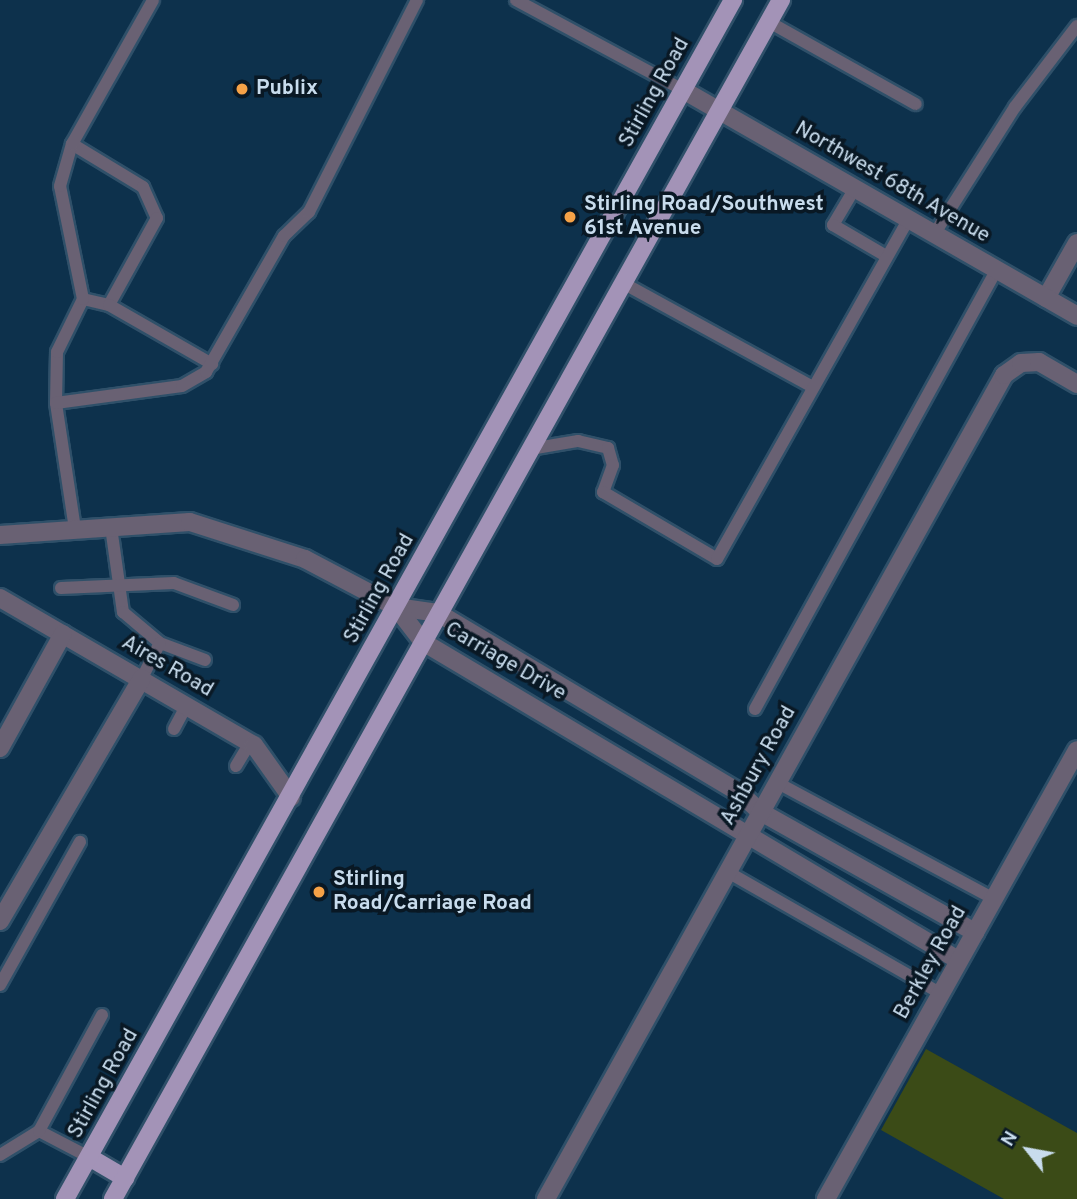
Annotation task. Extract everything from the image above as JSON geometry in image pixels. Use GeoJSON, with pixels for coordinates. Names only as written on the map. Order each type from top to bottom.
{"type":"FeatureCollection","features":[{"type":"Feature","properties":{"kind":"main road","name":"Stirling Road"},"geometry":{"type":"LineString","coordinates":[[65,1199],[733,0]]}},
{"type":"Feature","properties":{"kind":"main road"},"geometry":{"type":"LineString","coordinates":[[113,1199],[781,0]]}},
{"type":"Feature","properties":{"kind":"main road"},"geometry":{"type":"LineString","coordinates":[[89,1157],[125,1178]]}},
{"type":"Feature","properties":{"kind":"street","name":"Northwest 68th Avenue"},"geometry":{"type":"LineString","coordinates":[[683,90],[1077,316]]}},
{"type":"Feature","properties":{"kind":"street"},"geometry":{"type":"LineString","coordinates":[[1046,298],[1077,243]]}},
{"type":"Feature","properties":{"kind":"street","name":"Ashbury Road"},"geometry":{"type":"LineString","coordinates":[[546,1199],[759,811],[1004,375],[1021,363],[1039,362],[1077,384]]}},
{"type":"Feature","properties":{"kind":"street"},"geometry":{"type":"LineString","coordinates":[[0,535],[190,522],[306,559],[396,607]]}},
{"type":"Feature","properties":{"kind":"street","name":"Aires Road"},"geometry":{"type":"LineString","coordinates":[[0,598],[250,743],[291,797]]}},
{"type":"Feature","properties":{"kind":"street","name":"Carriage Drive"},"geometry":{"type":"LineString","coordinates":[[396,607],[438,613],[511,659],[740,793],[759,811],[975,932]]}},
{"type":"Feature","properties":{"kind":"street","name":"Carriage Drive"},"geometry":{"type":"LineString","coordinates":[[396,607],[423,642],[497,682],[958,960]]}},
{"type":"Feature","properties":{"kind":"street"},"geometry":{"type":"LineString","coordinates":[[0,747],[63,634]]}},
{"type":"Feature","properties":{"kind":"street"},"geometry":{"type":"LineString","coordinates":[[497,682],[511,659]]}},
{"type":"Feature","properties":{"kind":"street"},"geometry":{"type":"LineString","coordinates":[[0,921],[142,678]]}},
{"type":"Feature","properties":{"kind":"street","name":"Berkley Road"},"geometry":{"type":"LineString","coordinates":[[827,1199],[1077,750]]}},
{"type":"Feature","properties":{"kind":"lane"},"geometry":{"type":"LineString","coordinates":[[75,529],[57,403],[57,352],[83,299],[60,186],[72,144],[153,0]]}},
{"type":"Feature","properties":{"kind":"lane"},"geometry":{"type":"LineString","coordinates":[[57,403],[182,386],[212,364],[284,236],[309,212],[418,0]]}},
{"type":"Feature","properties":{"kind":"lane"},"geometry":{"type":"LineString","coordinates":[[516,0],[683,90]]}},
{"type":"Feature","properties":{"kind":"lane"},"geometry":{"type":"LineString","coordinates":[[769,22],[916,104]]}},
{"type":"Feature","properties":{"kind":"lane"},"geometry":{"type":"LineString","coordinates":[[935,233],[1015,107],[1077,26]]}},
{"type":"Feature","properties":{"kind":"lane"},"geometry":{"type":"LineString","coordinates":[[72,144],[143,187],[157,218],[109,305]]}},
{"type":"Feature","properties":{"kind":"lane"},"geometry":{"type":"LineString","coordinates":[[855,188],[833,225],[886,256]]}},
{"type":"Feature","properties":{"kind":"lane"},"geometry":{"type":"LineString","coordinates":[[530,449],[578,441],[608,448],[613,465],[603,492],[717,559],[811,386],[909,218]]}},
{"type":"Feature","properties":{"kind":"lane"},"geometry":{"type":"LineString","coordinates":[[755,709],[998,269]]}},
{"type":"Feature","properties":{"kind":"lane"},"geometry":{"type":"LineString","coordinates":[[623,283],[811,386]]}},
{"type":"Feature","properties":{"kind":"lane"},"geometry":{"type":"LineString","coordinates":[[83,299],[109,305],[212,364]]}},
{"type":"Feature","properties":{"kind":"lane"},"geometry":{"type":"LineString","coordinates":[[111,527],[121,581],[123,612],[160,643],[205,660]]}},
{"type":"Feature","properties":{"kind":"lane"},"geometry":{"type":"LineString","coordinates":[[61,588],[121,581],[174,583],[233,605]]}},
{"type":"Feature","properties":{"kind":"lane"},"geometry":{"type":"LineString","coordinates":[[142,678],[160,643]]}},
{"type":"Feature","properties":{"kind":"lane"},"geometry":{"type":"LineString","coordinates":[[174,729],[187,705]]}},
{"type":"Feature","properties":{"kind":"lane"},"geometry":{"type":"LineString","coordinates":[[236,766],[250,743]]}},
{"type":"Feature","properties":{"kind":"lane"},"geometry":{"type":"LineString","coordinates":[[776,782],[994,899]]}},
{"type":"Feature","properties":{"kind":"lane"},"geometry":{"type":"LineString","coordinates":[[0,985],[80,842]]}},
{"type":"Feature","properties":{"kind":"lane"},"geometry":{"type":"LineString","coordinates":[[726,871],[940,993]]}},
{"type":"Feature","properties":{"kind":"lane"},"geometry":{"type":"LineString","coordinates":[[0,1155],[39,1131],[102,1015]]}},
{"type":"Feature","properties":{"kind":"lane"},"geometry":{"type":"LineString","coordinates":[[39,1131],[89,1157]]}},
{"type":"Feature","properties":{"kind":"green space"},"geometry":{"type":"Polygon","coordinates":[[[926,1049],[1077,1133],[1077,1199],[1004,1199],[881,1130],[926,1049]]]}},
{"type":"Feature","properties":{"kind":"place","name":"Publix"},"geometry":{"type":"Point","coordinates":[242,89]}},
{"type":"Feature","properties":{"kind":"place","name":"Stirling Road/Southwest 61st Avenue"},"geometry":{"type":"Point","coordinates":[570,217]}},
{"type":"Feature","properties":{"kind":"place","name":"Stirling Road/Carriage Road"},"geometry":{"type":"Point","coordinates":[319,892]}}]}
